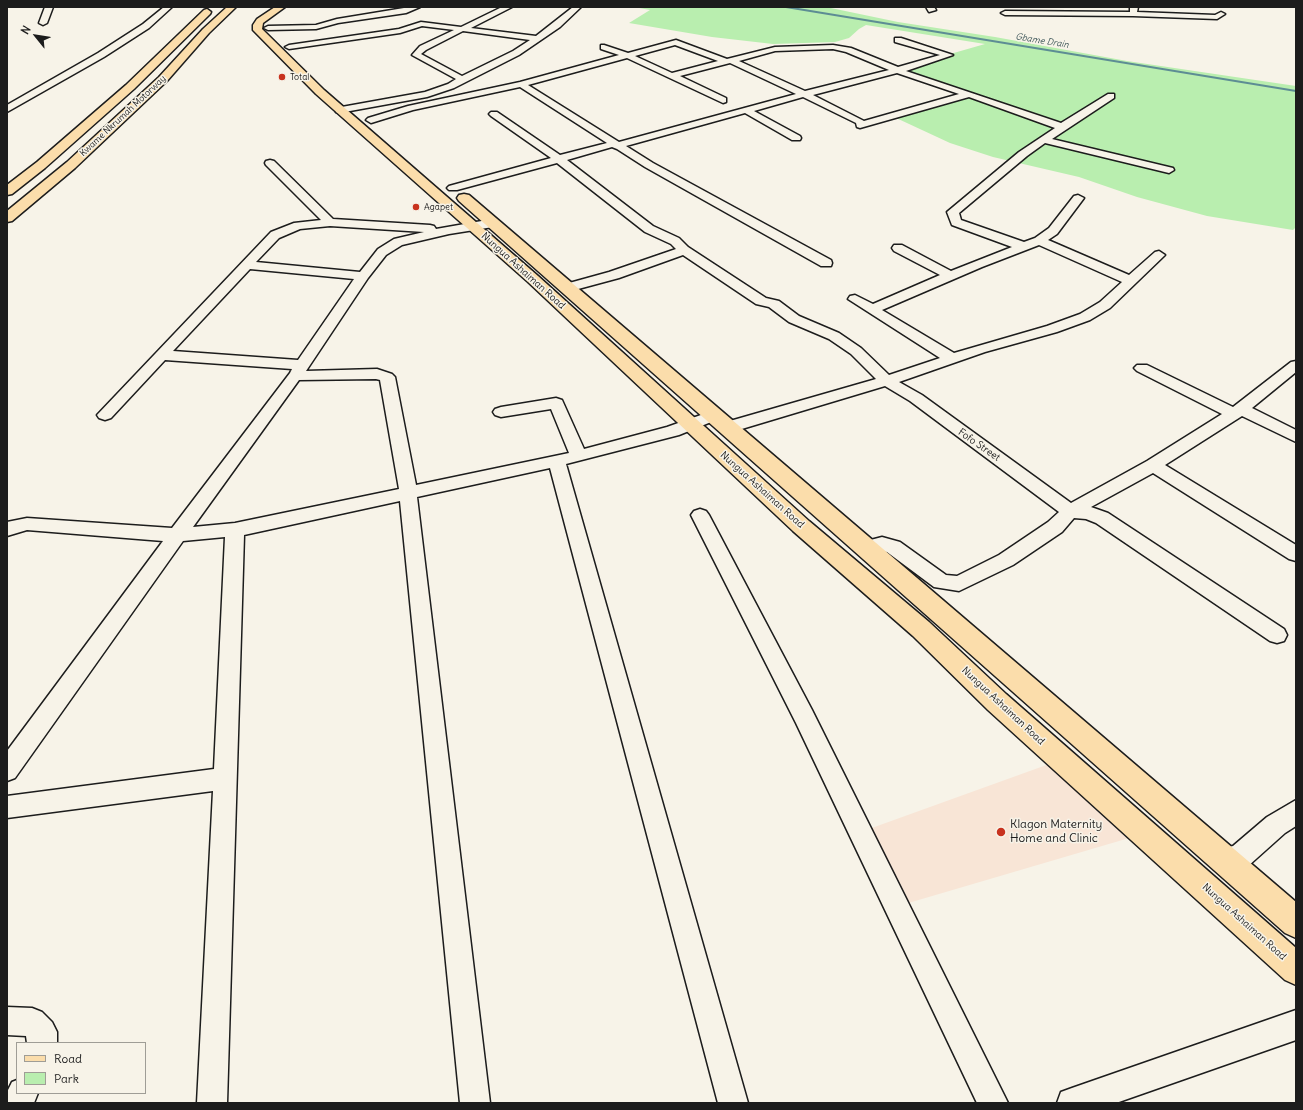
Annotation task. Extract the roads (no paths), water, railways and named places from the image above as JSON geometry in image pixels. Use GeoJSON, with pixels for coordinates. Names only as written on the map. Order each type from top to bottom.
{"type":"FeatureCollection","features":[{"type":"Feature","properties":{"kind":"main road","name":"Kwame Nkrumah Motorway"},"geometry":{"type":"LineString","coordinates":[[7,191],[41,165],[130,87],[198,18],[212,7]]}},
{"type":"Feature","properties":{"kind":"main road","name":"Kwame Nkrumah Motorway"},"geometry":{"type":"LineString","coordinates":[[7,218],[72,165],[163,79],[206,31],[232,7]]}},
{"type":"Feature","properties":{"kind":"main road","name":"Nungua Ashaiman Road"},"geometry":{"type":"LineString","coordinates":[[281,7],[260,21],[257,25],[258,30],[484,225],[567,288],[722,421],[1296,922]]}},
{"type":"Feature","properties":{"kind":"main road"},"geometry":{"type":"LineString","coordinates":[[268,28],[266,24],[268,21],[290,7]]}},
{"type":"Feature","properties":{"kind":"main road","name":"Nungua Ashaiman Road"},"geometry":{"type":"LineString","coordinates":[[268,28],[289,47],[347,108],[371,120],[453,188],[533,279],[691,426],[801,526],[921,629],[997,702],[1296,969]]}},
{"type":"Feature","properties":{"kind":"street"},"geometry":{"type":"LineString","coordinates":[[43,23],[49,7]]}},
{"type":"Feature","properties":{"kind":"street"},"geometry":{"type":"LineString","coordinates":[[7,109],[101,55],[146,26],[168,7]]}},
{"type":"Feature","properties":{"kind":"street"},"geometry":{"type":"LineString","coordinates":[[268,28],[316,27],[336,20],[410,10],[416,7]]}},
{"type":"Feature","properties":{"kind":"street"},"geometry":{"type":"LineString","coordinates":[[462,78],[416,55],[423,48],[508,7]]}},
{"type":"Feature","properties":{"kind":"street"},"geometry":{"type":"LineString","coordinates":[[347,108],[427,94],[451,86],[462,78],[516,53],[573,12],[577,7]]}},
{"type":"Feature","properties":{"kind":"street"},"geometry":{"type":"LineString","coordinates":[[1005,13],[1133,10],[1217,17],[1221,14]]}},
{"type":"Feature","properties":{"kind":"street"},"geometry":{"type":"LineString","coordinates":[[316,27],[325,15]]}},
{"type":"Feature","properties":{"kind":"street"},"geometry":{"type":"LineString","coordinates":[[289,47],[400,31],[422,24],[537,38]]}},
{"type":"Feature","properties":{"kind":"street"},"geometry":{"type":"LineString","coordinates":[[453,188],[804,94],[899,71],[949,55],[898,40]]}},
{"type":"Feature","properties":{"kind":"street"},"geometry":{"type":"LineString","coordinates":[[371,120],[411,108],[520,84],[676,42],[727,60],[804,94],[859,123],[872,123],[897,113],[969,94]]}},
{"type":"Feature","properties":{"kind":"street"},"geometry":{"type":"LineString","coordinates":[[604,47],[627,55],[723,100]]}},
{"type":"Feature","properties":{"kind":"street"},"geometry":{"type":"LineString","coordinates":[[671,76],[727,60],[781,48],[833,47],[848,50],[899,71],[1062,127]]}},
{"type":"Feature","properties":{"kind":"street"},"geometry":{"type":"LineString","coordinates":[[520,84],[615,145],[826,263]]}},
{"type":"Feature","properties":{"kind":"street"},"geometry":{"type":"LineString","coordinates":[[1025,247],[956,222],[953,212],[1023,154],[1062,127],[1112,96]]}},
{"type":"Feature","properties":{"kind":"street"},"geometry":{"type":"LineString","coordinates":[[746,110],[796,138]]}},
{"type":"Feature","properties":{"kind":"street","name":"Fofo Street"},"geometry":{"type":"LineString","coordinates":[[494,114],[560,159],[641,224],[675,241],[684,250],[761,301],[774,304],[794,320],[834,336],[856,351],[887,381],[916,398],[1070,511]]}},
{"type":"Feature","properties":{"kind":"street"},"geometry":{"type":"LineString","coordinates":[[1044,140],[1169,170]]}},
{"type":"Feature","properties":{"kind":"street"},"geometry":{"type":"LineString","coordinates":[[270,163],[330,222]]}},
{"type":"Feature","properties":{"kind":"street"},"geometry":{"type":"LineString","coordinates":[[873,310],[977,264],[1039,241],[1052,231],[1078,198]]}},
{"type":"Feature","properties":{"kind":"street"},"geometry":{"type":"LineString","coordinates":[[105,415],[275,235],[285,230],[313,223],[330,222],[450,230]]}},
{"type":"Feature","properties":{"kind":"street"},"geometry":{"type":"LineString","coordinates":[[7,770],[176,535],[299,370],[363,276],[382,252],[392,245],[450,230],[484,225]]}},
{"type":"Feature","properties":{"kind":"street"},"geometry":{"type":"LineString","coordinates":[[1039,241],[1131,281]]}},
{"type":"Feature","properties":{"kind":"street"},"geometry":{"type":"LineString","coordinates":[[898,248],[951,276]]}},
{"type":"Feature","properties":{"kind":"street"},"geometry":{"type":"LineString","coordinates":[[567,288],[614,275],[684,250]]}},
{"type":"Feature","properties":{"kind":"street"},"geometry":{"type":"LineString","coordinates":[[7,529],[27,524],[176,535],[235,530],[568,458],[691,426],[722,421],[887,381],[1052,329],[1085,317],[1104,305],[1159,255]]}},
{"type":"Feature","properties":{"kind":"street"},"geometry":{"type":"LineString","coordinates":[[247,265],[363,276]]}},
{"type":"Feature","properties":{"kind":"street"},"geometry":{"type":"LineString","coordinates":[[855,299],[954,359]]}},
{"type":"Feature","properties":{"kind":"street"},"geometry":{"type":"LineString","coordinates":[[162,355],[299,370],[376,374],[387,377],[408,492],[475,1103]]}},
{"type":"Feature","properties":{"kind":"street"},"geometry":{"type":"LineString","coordinates":[[866,548],[882,544],[893,546],[941,582],[959,584],[1012,556],[1055,527],[1070,511],[1153,465],[1236,411],[1296,365]]}},
{"type":"Feature","properties":{"kind":"street"},"geometry":{"type":"LineString","coordinates":[[1142,368],[1296,437]]}},
{"type":"Feature","properties":{"kind":"street"},"geometry":{"type":"LineString","coordinates":[[501,412],[556,403],[568,458],[733,1103]]}},
{"type":"Feature","properties":{"kind":"street"},"geometry":{"type":"LineString","coordinates":[[1153,465],[1296,554]]}},
{"type":"Feature","properties":{"kind":"street"},"geometry":{"type":"LineString","coordinates":[[1070,511],[1088,513],[1102,518],[1277,635]]}},
{"type":"Feature","properties":{"kind":"street"},"geometry":{"type":"LineString","coordinates":[[700,515],[804,717],[993,1103]]}},
{"type":"Feature","properties":{"kind":"street"},"geometry":{"type":"LineString","coordinates":[[212,1103],[235,530]]}},
{"type":"Feature","properties":{"kind":"street"},"geometry":{"type":"LineString","coordinates":[[7,807],[226,778]]}},
{"type":"Feature","properties":{"kind":"street"},"geometry":{"type":"LineString","coordinates":[[1225,859],[1238,858],[1276,825],[1296,812]]}},
{"type":"Feature","properties":{"kind":"street"},"geometry":{"type":"LineString","coordinates":[[7,1021],[32,1022],[42,1032],[42,1042]]}},
{"type":"Feature","properties":{"kind":"street"},"geometry":{"type":"LineString","coordinates":[[1072,1103],[1296,1025]]}},
{"type":"Feature","properties":{"kind":"street"},"geometry":{"type":"LineString","coordinates":[[18,1103],[22,1094]]}},
{"type":"Feature","properties":{"kind":"waterway","name":"Gbame Drain"},"geometry":{"type":"LineString","coordinates":[[786,7],[1296,91]]}},
{"type":"Feature","properties":{"kind":"place","name":"Total"},"geometry":{"type":"Point","coordinates":[282,77]}},
{"type":"Feature","properties":{"kind":"place","name":"Agapet"},"geometry":{"type":"Point","coordinates":[416,207]}},
{"type":"Feature","properties":{"kind":"place","name":"Klagon Maternity Home and Clinic"},"geometry":{"type":"Point","coordinates":[1001,832]}}]}
